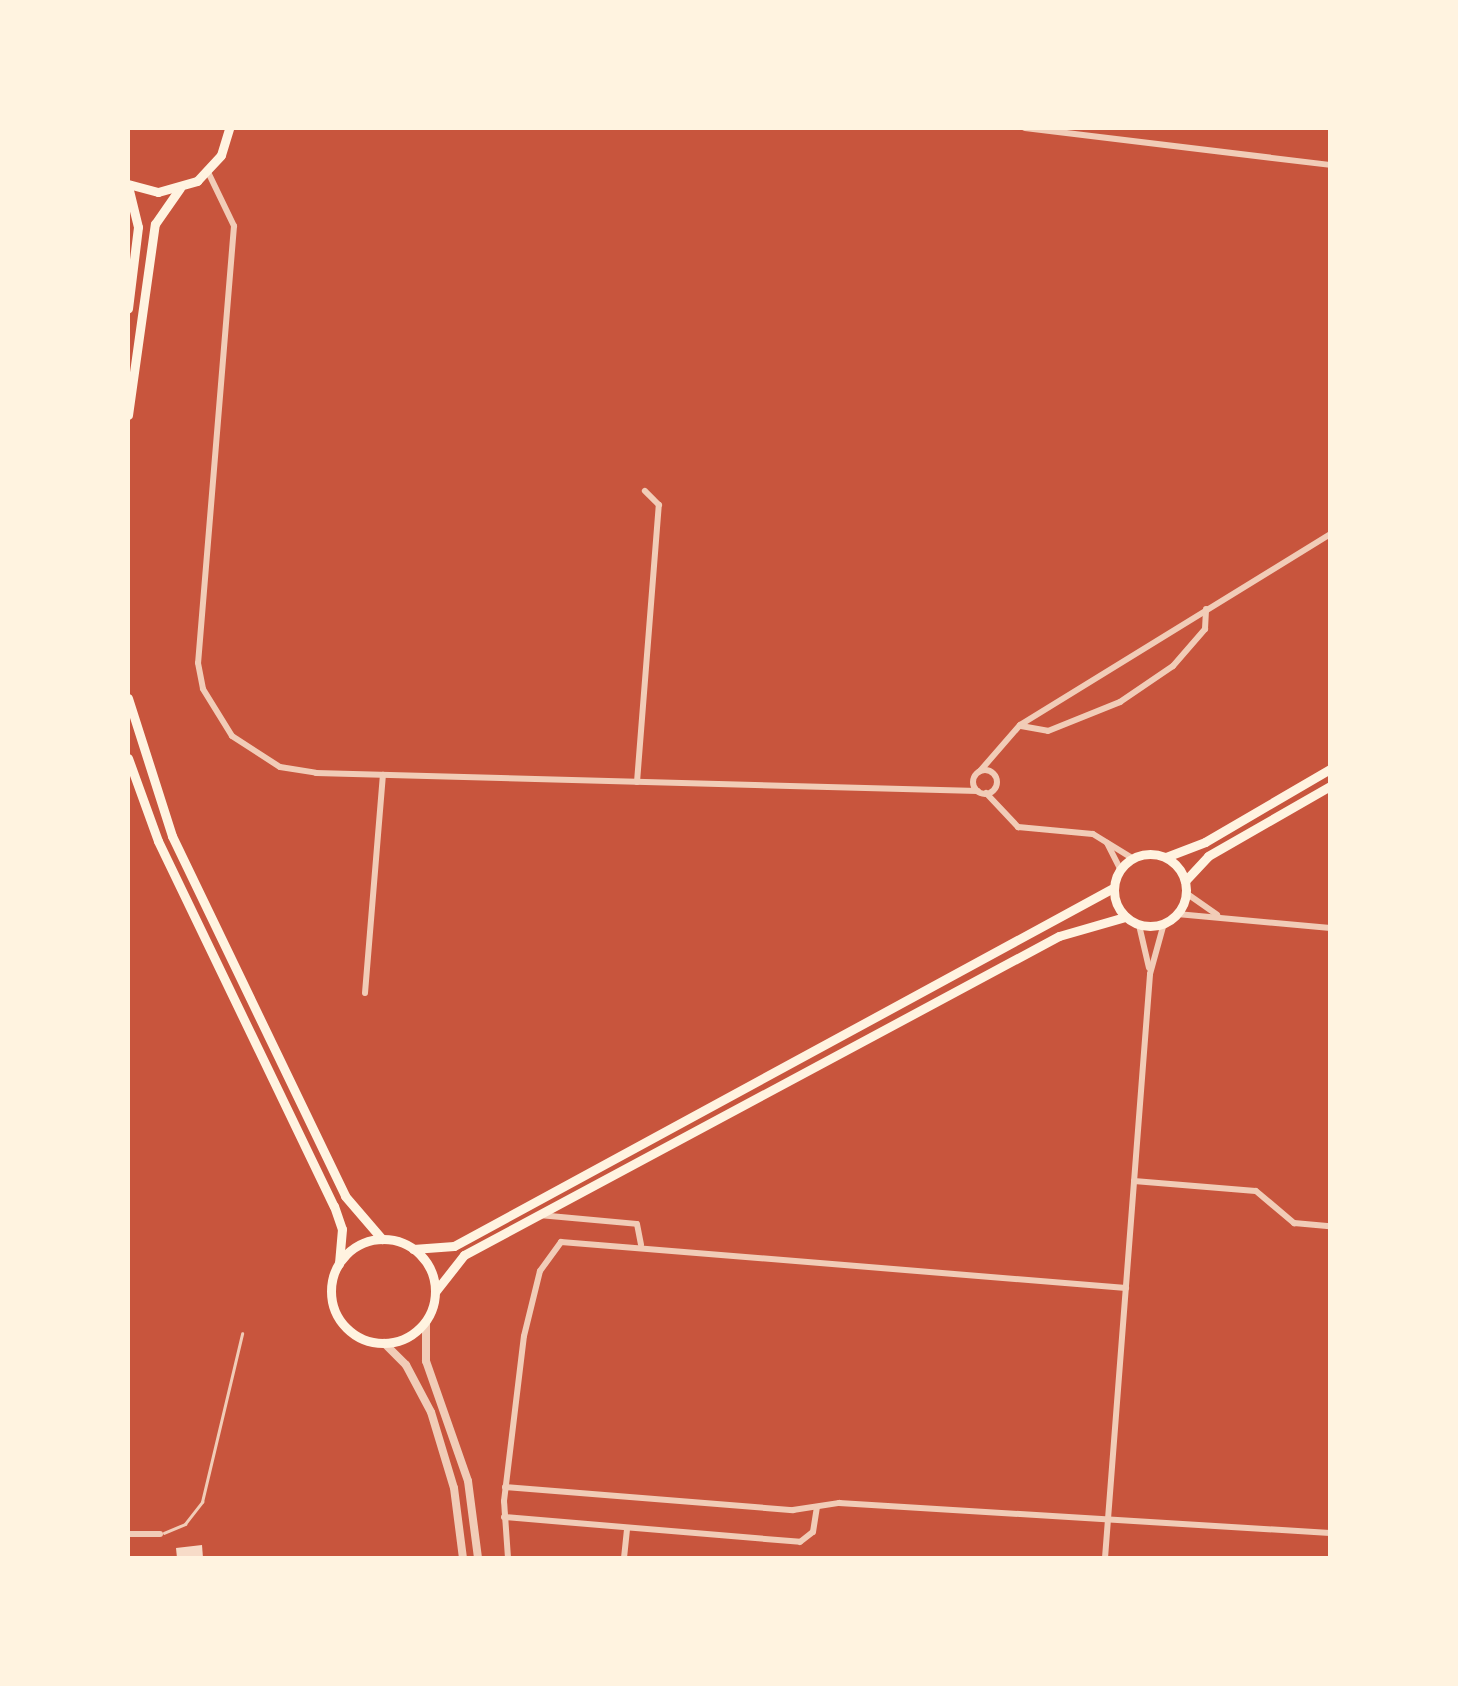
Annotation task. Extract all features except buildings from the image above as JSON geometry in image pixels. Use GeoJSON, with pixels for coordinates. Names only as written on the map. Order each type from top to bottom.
{"type":"FeatureCollection","features":[{"type":"Feature","properties":{"kind":"main road"},"geometry":{"type":"LineString","coordinates":[[128,308],[138,227],[128,185],[158,192],[180,188],[208,172],[231,128]]}},
{"type":"Feature","properties":{"kind":"main road"},"geometry":{"type":"LineString","coordinates":[[128,415],[155,224],[180,188]]}},
{"type":"Feature","properties":{"kind":"main road"},"geometry":{"type":"LineString","coordinates":[[128,698],[172,836],[345,1196],[382,1239]]}},
{"type":"Feature","properties":{"kind":"main road"},"geometry":{"type":"LineString","coordinates":[[128,758],[158,842],[334,1206],[342,1229],[339,1264],[331,1290],[338,1317],[358,1336],[384,1344],[405,1339],[426,1322],[435,1292],[464,1254],[1059,936],[1125,916]]}},
{"type":"Feature","properties":{"kind":"main road"},"geometry":{"type":"LineString","coordinates":[[339,1264],[357,1246],[382,1239],[412,1248],[454,1246],[1113,888],[1120,868],[1132,858],[1164,857],[1205,842],[1330,770]]}},
{"type":"Feature","properties":{"kind":"main road"},"geometry":{"type":"LineString","coordinates":[[1185,881],[1208,856],[1330,786]]}},
{"type":"Feature","properties":{"kind":"main road"},"geometry":{"type":"LineString","coordinates":[[1113,888],[1125,916],[1139,925],[1164,924],[1177,914],[1186,894],[1185,881],[1164,857]]}},
{"type":"Feature","properties":{"kind":"main road"},"geometry":{"type":"LineString","coordinates":[[412,1248],[430,1268],[435,1292]]}},
{"type":"Feature","properties":{"kind":"street"},"geometry":{"type":"LineString","coordinates":[[1024,128],[1330,165]]}},
{"type":"Feature","properties":{"kind":"street"},"geometry":{"type":"LineString","coordinates":[[208,172],[234,226],[199,606],[203,689],[232,736],[280,767],[382,775],[982,792],[994,788]]}},
{"type":"Feature","properties":{"kind":"street"},"geometry":{"type":"LineString","coordinates":[[636,782],[659,505],[644,491]]}},
{"type":"Feature","properties":{"kind":"street"},"geometry":{"type":"LineString","coordinates":[[954,789],[974,779],[1020,725],[1330,534]]}},
{"type":"Feature","properties":{"kind":"street"},"geometry":{"type":"LineString","coordinates":[[1020,725],[1048,731],[1120,702],[1174,666],[1205,629],[1206,609]]}},
{"type":"Feature","properties":{"kind":"street"},"geometry":{"type":"LineString","coordinates":[[990,758],[994,788],[1004,812]]}},
{"type":"Feature","properties":{"kind":"street"},"geometry":{"type":"LineString","coordinates":[[980,771],[991,772]]}},
{"type":"Feature","properties":{"kind":"street"},"geometry":{"type":"LineString","coordinates":[[365,994],[382,775]]}},
{"type":"Feature","properties":{"kind":"street"},"geometry":{"type":"LineString","coordinates":[[974,779],[982,792],[1022,829],[1088,832],[1132,858]]}},
{"type":"Feature","properties":{"kind":"street"},"geometry":{"type":"LineString","coordinates":[[1106,842],[1120,868]]}},
{"type":"Feature","properties":{"kind":"street"},"geometry":{"type":"LineString","coordinates":[[1186,894],[1218,916]]}},
{"type":"Feature","properties":{"kind":"street"},"geometry":{"type":"LineString","coordinates":[[1177,914],[1330,928]]}},
{"type":"Feature","properties":{"kind":"street"},"geometry":{"type":"LineString","coordinates":[[1105,1558],[1150,974],[1164,924]]}},
{"type":"Feature","properties":{"kind":"street"},"geometry":{"type":"LineString","coordinates":[[1139,925],[1150,974]]}},
{"type":"Feature","properties":{"kind":"street"},"geometry":{"type":"LineString","coordinates":[[1134,1180],[1256,1191],[1294,1223],[1330,1226]]}},
{"type":"Feature","properties":{"kind":"street"},"geometry":{"type":"LineString","coordinates":[[538,1215],[638,1224],[641,1245]]}},
{"type":"Feature","properties":{"kind":"street"},"geometry":{"type":"LineString","coordinates":[[508,1558],[505,1488],[534,1292],[548,1254],[561,1242],[641,1245],[1126,1288]]}},
{"type":"Feature","properties":{"kind":"street"},"geometry":{"type":"LineString","coordinates":[[426,1322],[426,1361],[468,1481],[478,1558]]}},
{"type":"Feature","properties":{"kind":"street"},"geometry":{"type":"LineString","coordinates":[[384,1344],[415,1378],[431,1412],[454,1488],[463,1558]]}},
{"type":"Feature","properties":{"kind":"street"},"geometry":{"type":"LineString","coordinates":[[505,1488],[818,1507],[839,1503],[1108,1523],[1330,1533]]}},
{"type":"Feature","properties":{"kind":"street"},"geometry":{"type":"LineString","coordinates":[[504,1517],[804,1542],[818,1507]]}},
{"type":"Feature","properties":{"kind":"street"},"geometry":{"type":"LineString","coordinates":[[624,1558],[627,1528]]}},
{"type":"Feature","properties":{"kind":"street"},"geometry":{"type":"LineString","coordinates":[[128,1534],[160,1534]]}},
{"type":"Feature","properties":{"kind":"lane"},"geometry":{"type":"LineString","coordinates":[[160,1534],[185,1524],[202,1502],[242,1334]]}}]}
